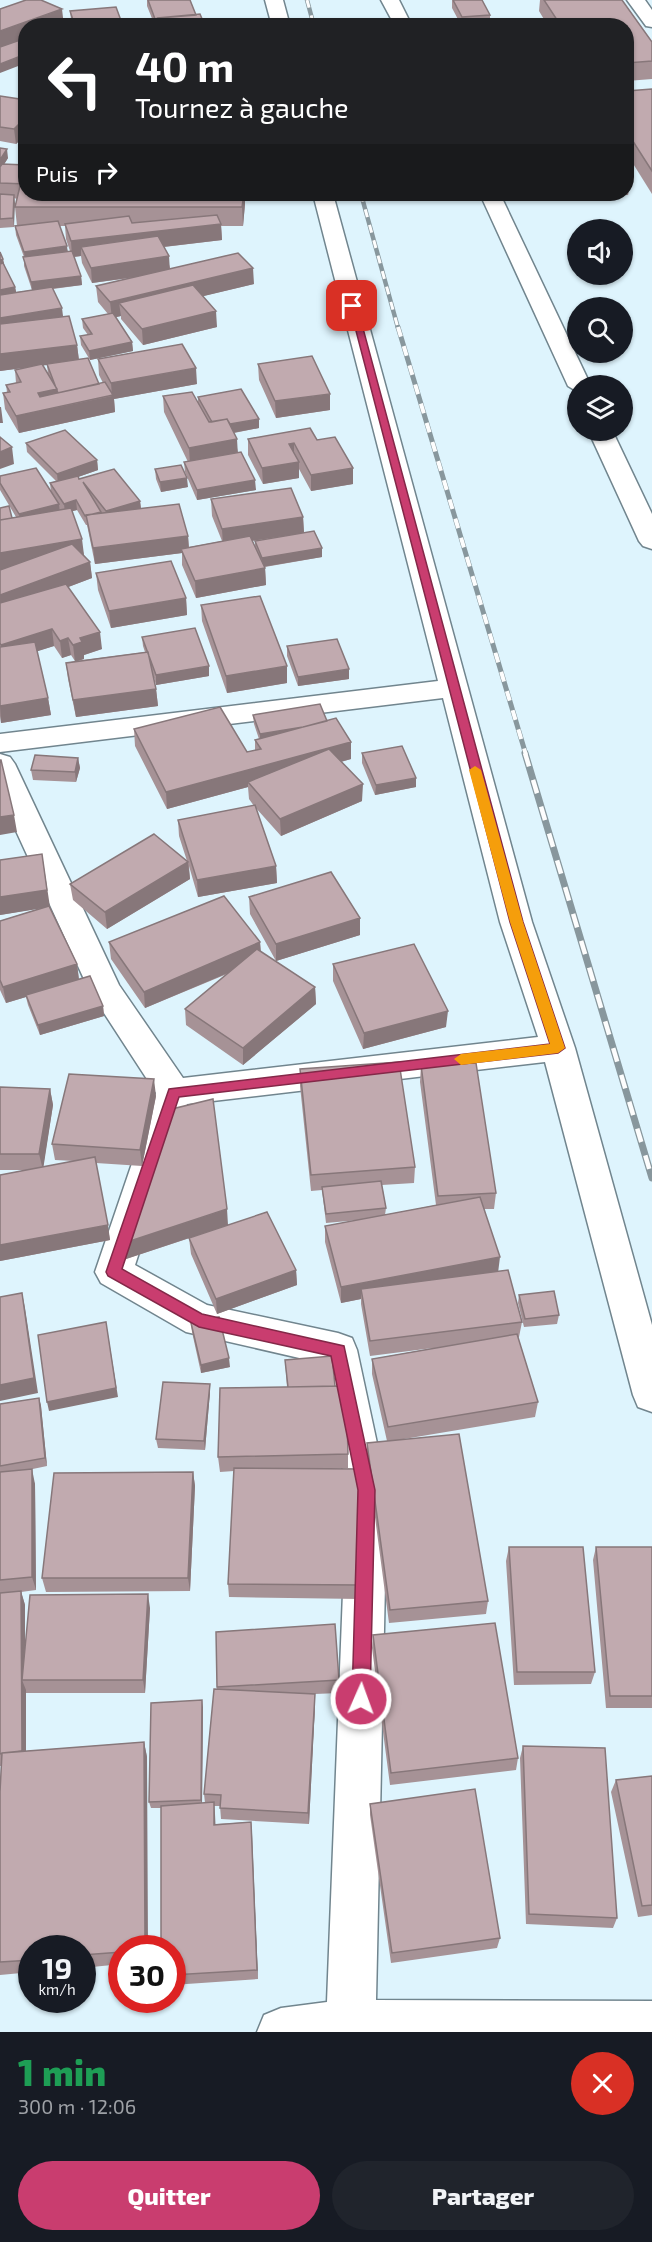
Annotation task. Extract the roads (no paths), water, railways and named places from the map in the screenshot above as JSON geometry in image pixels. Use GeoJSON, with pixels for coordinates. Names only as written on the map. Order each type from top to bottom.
{"type":"FeatureCollection","features":[{"type":"Feature","properties":{"kind":"street"},"geometry":{"type":"LineString","coordinates":[[274,0],[278,18]]}},
{"type":"Feature","properties":{"kind":"street"},"geometry":{"type":"LineString","coordinates":[[390,0],[400,18]]}},
{"type":"Feature","properties":{"kind":"street"},"geometry":{"type":"LineString","coordinates":[[636,0],[652,22]]}},
{"type":"Feature","properties":{"kind":"street"},"geometry":{"type":"LineString","coordinates":[[325,201],[516,922],[558,1048],[652,1395]]}},
{"type":"Feature","properties":{"kind":"street"},"geometry":{"type":"LineString","coordinates":[[493,201],[575,375]]}},
{"type":"Feature","properties":{"kind":"street"},"geometry":{"type":"LineString","coordinates":[[605,441],[652,541]]}},
{"type":"Feature","properties":{"kind":"street"},"geometry":{"type":"LineString","coordinates":[[0,743],[453,688]]}},
{"type":"Feature","properties":{"kind":"street"},"geometry":{"type":"LineString","coordinates":[[0,764],[105,990],[174,1092]]}},
{"type":"Feature","properties":{"kind":"street"},"geometry":{"type":"LineString","coordinates":[[174,1092],[558,1048]]}},
{"type":"Feature","properties":{"kind":"street"},"geometry":{"type":"LineString","coordinates":[[174,1092],[114,1272],[199,1320],[338,1350],[367,1490],[351,2024]]}},
{"type":"Feature","properties":{"kind":"street"},"geometry":{"type":"LineString","coordinates":[[281,2032],[351,2024],[652,2025]]}},
{"type":"Feature","properties":{"kind":"railway"},"geometry":{"type":"LineString","coordinates":[[307,0],[312,18]]}},
{"type":"Feature","properties":{"kind":"railway"},"geometry":{"type":"LineString","coordinates":[[363,201],[398,328]]}},
{"type":"Feature","properties":{"kind":"railway"},"geometry":{"type":"LineString","coordinates":[[398,327],[526,755]]}},
{"type":"Feature","properties":{"kind":"railway"},"geometry":{"type":"LineString","coordinates":[[525,753],[652,1178]]}}]}
